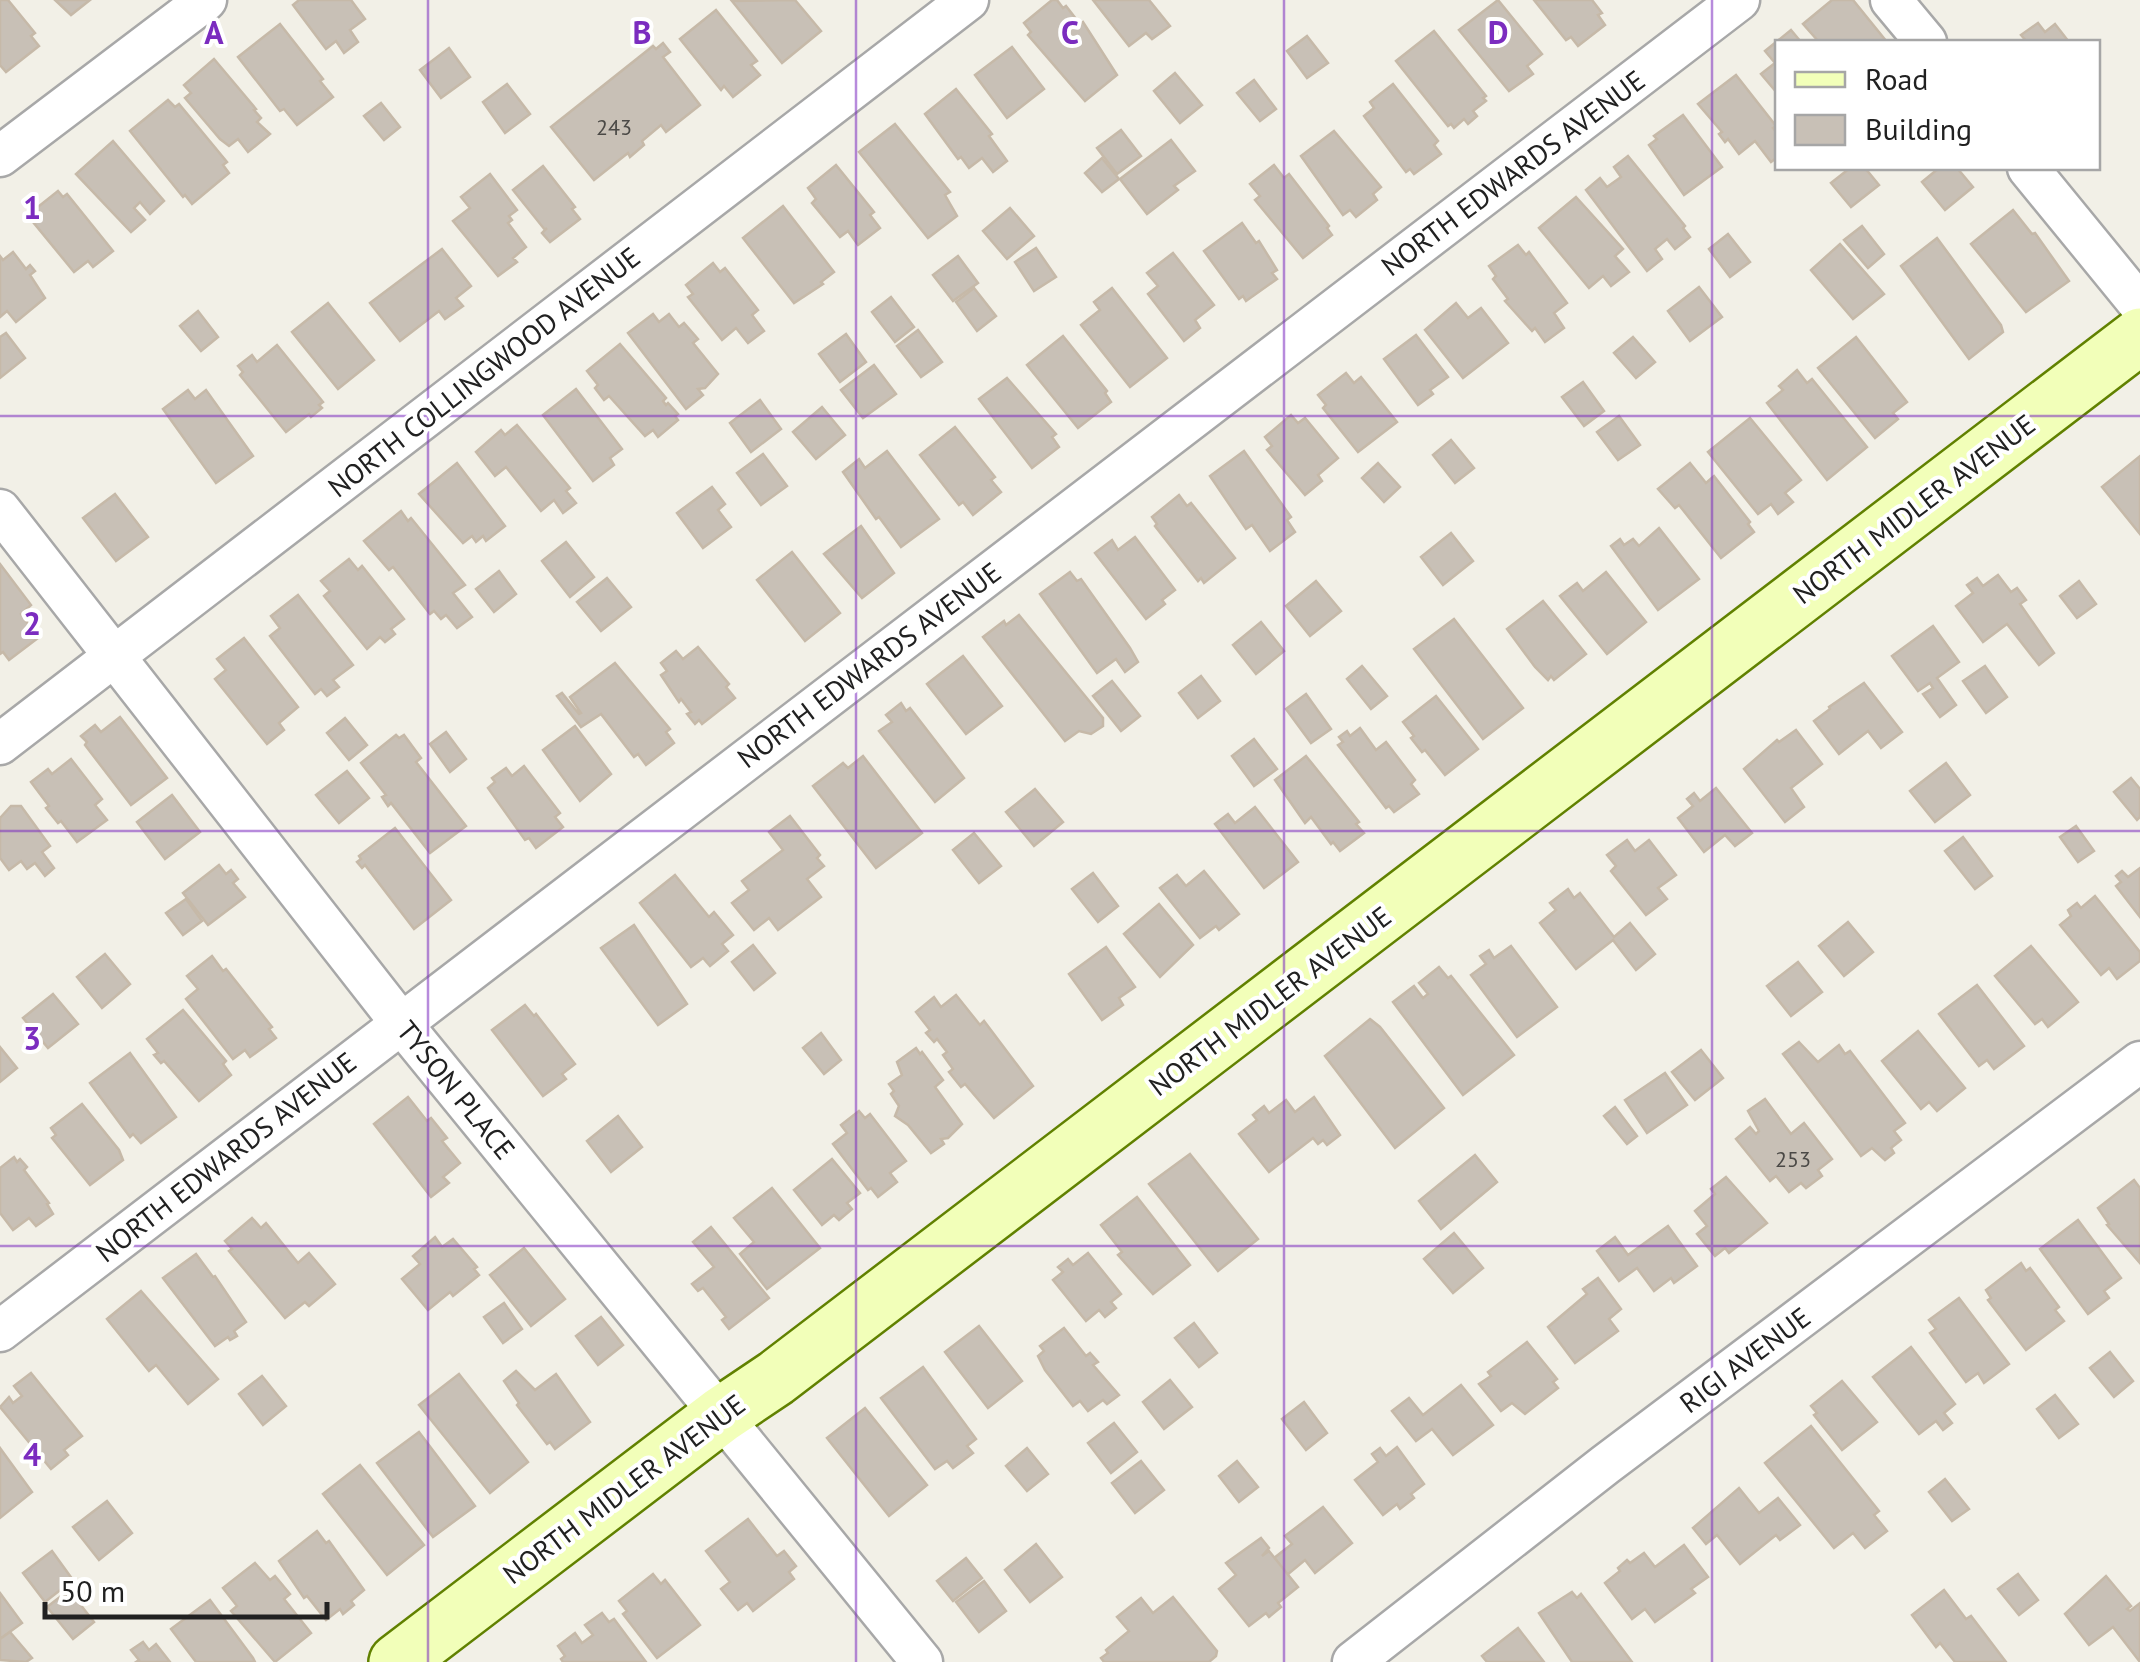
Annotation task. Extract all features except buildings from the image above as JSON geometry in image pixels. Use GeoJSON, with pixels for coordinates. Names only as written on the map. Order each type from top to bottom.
{"type":"FeatureCollection","features":[{"type":"Feature","properties":{"kind":"main road","name":"NORTH MIDLER AVENUE"},"geometry":{"type":"LineString","coordinates":[[397,1662],[839,1330],[2140,336]]}},
{"type":"Feature","properties":{"kind":"street"},"geometry":{"type":"LineString","coordinates":[[0,156],[206,0]]}},
{"type":"Feature","properties":{"kind":"street","name":"NORTH COLLINGWOOD AVENUE"},"geometry":{"type":"LineString","coordinates":[[0,744],[968,0]]}},
{"type":"Feature","properties":{"kind":"street","name":"NORTH EDWARDS AVENUE"},"geometry":{"type":"LineString","coordinates":[[0,1331],[1739,0]]}},
{"type":"Feature","properties":{"kind":"street"},"geometry":{"type":"LineString","coordinates":[[1892,0],[1924,40]]}},
{"type":"Feature","properties":{"kind":"street"},"geometry":{"type":"LineString","coordinates":[[2030,170],[2140,305]]}},
{"type":"Feature","properties":{"kind":"street","name":"TYSON PLACE"},"geometry":{"type":"LineString","coordinates":[[0,510],[401,1023],[922,1662]]}},
{"type":"Feature","properties":{"kind":"street","name":"RIGI AVENUE"},"geometry":{"type":"LineString","coordinates":[[1353,1662],[1605,1465],[2140,1062]]}}]}
